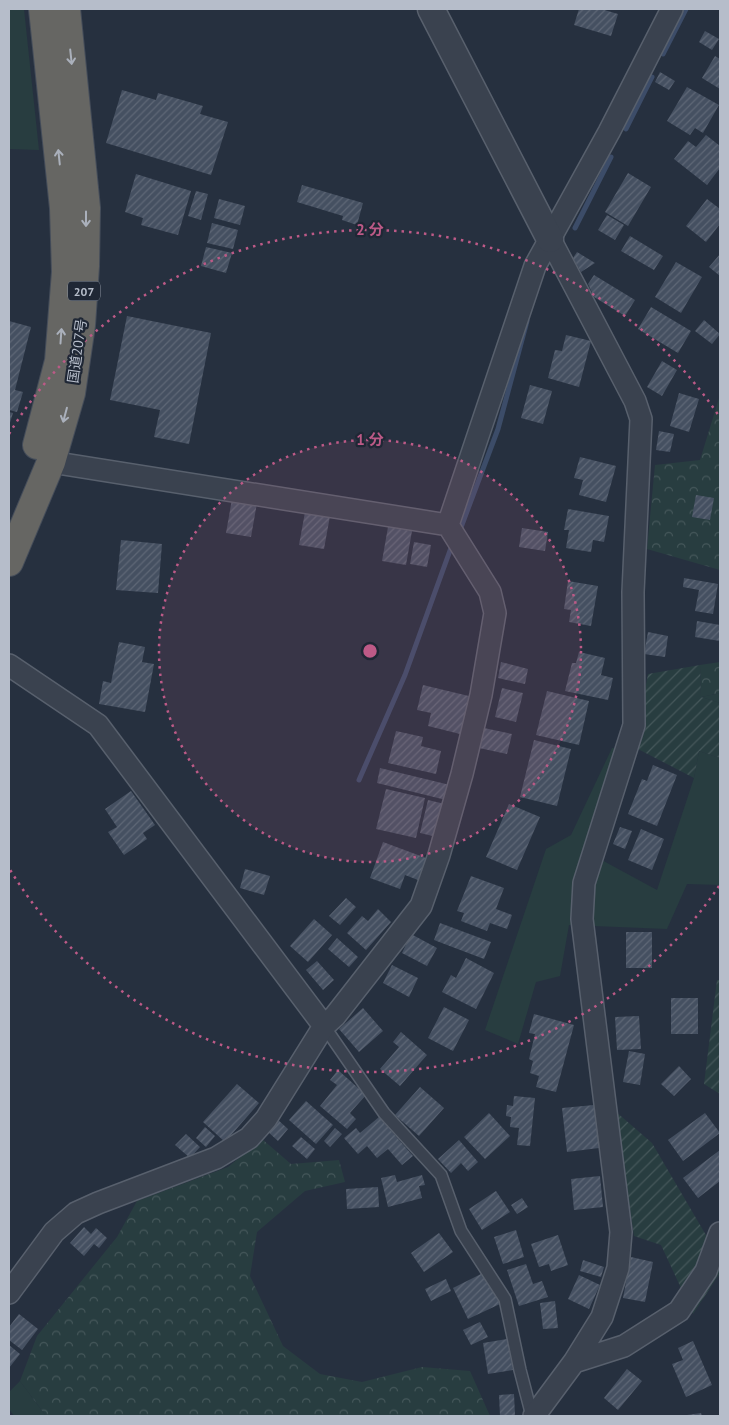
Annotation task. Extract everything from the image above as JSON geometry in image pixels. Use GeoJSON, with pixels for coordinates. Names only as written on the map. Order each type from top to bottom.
{"type":"FeatureCollection","features":[{"type":"Feature","properties":{"kind":"highway","name":"国道207号"},"geometry":{"type":"LineString","coordinates":[[9,535],[32,462],[59,362],[66,272],[64,208],[43,9]]}},
{"type":"Feature","properties":{"kind":"highway","name":"国道207号"},"geometry":{"type":"LineString","coordinates":[[9,562],[51,462],[70,393],[81,325],[86,266],[86,208],[66,9]]}},
{"type":"Feature","properties":{"kind":"street"},"geometry":{"type":"LineString","coordinates":[[431,9],[635,401],[641,419],[633,592],[634,725],[584,883],[582,919],[621,1232],[618,1268],[602,1318],[574,1362],[533,1416]]}},
{"type":"Feature","properties":{"kind":"street"},"geometry":{"type":"LineString","coordinates":[[448,525],[534,266],[609,132],[672,9]]}},
{"type":"Feature","properties":{"kind":"street"},"geometry":{"type":"LineString","coordinates":[[9,1293],[54,1232],[76,1214],[98,1203],[216,1158],[249,1138],[266,1119],[324,1026],[336,1016],[420,906],[439,855],[462,774],[481,695],[495,613],[490,592],[448,525],[51,462]]}},
{"type":"Feature","properties":{"kind":"street"},"geometry":{"type":"LineString","coordinates":[[9,665],[98,726],[324,1026]]}},
{"type":"Feature","properties":{"kind":"street"},"geometry":{"type":"LineString","coordinates":[[574,1362],[624,1346],[679,1310],[706,1272],[720,1233]]}},
{"type":"Feature","properties":{"kind":"lane"},"geometry":{"type":"LineString","coordinates":[[324,1026],[384,1113],[441,1175],[461,1231],[505,1299],[520,1370],[533,1416]]}},
{"type":"Feature","properties":{"kind":"green space"},"geometry":{"type":"Polygon","coordinates":[[[9,9],[24,9],[39,150],[9,149],[9,9]]]}},
{"type":"Feature","properties":{"kind":"green space"},"geometry":{"type":"Polygon","coordinates":[[[720,395],[720,570],[647,549],[655,465],[700,460],[720,395]]]}},
{"type":"Feature","properties":{"kind":"green space"},"geometry":{"type":"Polygon","coordinates":[[[720,662],[720,693],[701,697],[700,665],[720,662]]]}},
{"type":"Feature","properties":{"kind":"green space"},"geometry":{"type":"Polygon","coordinates":[[[700,665],[701,697],[720,703],[720,758],[699,751],[694,778],[634,747],[648,674],[700,665]]]}},
{"type":"Feature","properties":{"kind":"green space"},"geometry":{"type":"Polygon","coordinates":[[[720,693],[720,703],[701,697],[720,693]]]}},
{"type":"Feature","properties":{"kind":"green space"},"geometry":{"type":"Polygon","coordinates":[[[634,747],[598,858],[657,890],[694,778],[699,751],[720,758],[719,885],[687,884],[667,929],[569,925],[560,976],[536,982],[518,1044],[485,1030],[546,849],[571,835],[612,748],[634,747]]]}},
{"type":"Feature","properties":{"kind":"green space"},"geometry":{"type":"Polygon","coordinates":[[[717,980],[720,980],[720,1094],[704,1084],[717,980]]]}},
{"type":"Feature","properties":{"kind":"green space"},"geometry":{"type":"Polygon","coordinates":[[[615,1111],[652,1143],[720,1259],[720,1273],[693,1314],[661,1245],[634,1236],[615,1111]]]}},
{"type":"Feature","properties":{"kind":"green space"},"geometry":{"type":"Polygon","coordinates":[[[262,1139],[291,1164],[339,1160],[345,1182],[305,1191],[257,1232],[250,1276],[283,1346],[320,1374],[362,1382],[422,1367],[470,1371],[490,1416],[46,1416],[20,1381],[37,1336],[117,1237],[137,1201],[228,1167],[262,1139]]]}},
{"type":"Feature","properties":{"kind":"green space"},"geometry":{"type":"Polygon","coordinates":[[[20,1381],[46,1416],[14,1416],[9,1409],[9,1392],[20,1381]]]}},
{"type":"Feature","properties":{"kind":"building"},"geometry":{"type":"Polygon","coordinates":[[[579,9],[601,9],[618,14],[611,36],[574,25],[579,9]]]}},
{"type":"Feature","properties":{"kind":"building"},"geometry":{"type":"Polygon","coordinates":[[[705,31],[719,39],[712,50],[699,42],[705,31]]]}},
{"type":"Feature","properties":{"kind":"building"},"geometry":{"type":"Polygon","coordinates":[[[715,56],[720,59],[720,89],[702,78],[715,56]]]}},
{"type":"Feature","properties":{"kind":"building"},"geometry":{"type":"Polygon","coordinates":[[[660,72],[675,81],[669,90],[655,82],[660,72]]]}},
{"type":"Feature","properties":{"kind":"building"},"geometry":{"type":"Polygon","coordinates":[[[687,87],[719,105],[703,133],[695,128],[690,135],[667,121],[687,87]]]}},
{"type":"Feature","properties":{"kind":"building"},"geometry":{"type":"Polygon","coordinates":[[[122,90],[156,100],[158,93],[203,106],[200,114],[228,122],[211,175],[106,143],[122,90]]]}},
{"type":"Feature","properties":{"kind":"building"},"geometry":{"type":"Polygon","coordinates":[[[706,135],[720,146],[720,168],[707,185],[674,159],[688,141],[696,147],[706,135]]]}},
{"type":"Feature","properties":{"kind":"building"},"geometry":{"type":"Polygon","coordinates":[[[628,173],[651,187],[628,226],[605,212],[628,173]]]}},
{"type":"Feature","properties":{"kind":"building"},"geometry":{"type":"Polygon","coordinates":[[[136,174],[191,191],[178,235],[141,225],[143,218],[125,212],[136,174]]]}},
{"type":"Feature","properties":{"kind":"building"},"geometry":{"type":"Polygon","coordinates":[[[302,185],[363,203],[357,225],[342,220],[343,216],[297,202],[302,185]]]}},
{"type":"Feature","properties":{"kind":"building"},"geometry":{"type":"Polygon","coordinates":[[[196,191],[208,194],[201,220],[188,216],[196,191]]]}},
{"type":"Feature","properties":{"kind":"building"},"geometry":{"type":"Polygon","coordinates":[[[219,199],[245,206],[240,225],[214,218],[219,199]]]}},
{"type":"Feature","properties":{"kind":"building"},"geometry":{"type":"Polygon","coordinates":[[[707,199],[720,209],[720,224],[706,242],[686,226],[707,199]]]}},
{"type":"Feature","properties":{"kind":"building"},"geometry":{"type":"Polygon","coordinates":[[[607,215],[624,225],[615,240],[598,230],[607,215]]]}},
{"type":"Feature","properties":{"kind":"building"},"geometry":{"type":"Polygon","coordinates":[[[212,223],[238,230],[233,249],[207,243],[212,223]]]}},
{"type":"Feature","properties":{"kind":"building"},"geometry":{"type":"Polygon","coordinates":[[[630,236],[663,256],[654,270],[621,251],[630,236]]]}},
{"type":"Feature","properties":{"kind":"building"},"geometry":{"type":"Polygon","coordinates":[[[206,247],[232,253],[226,273],[201,266],[206,247]]]}},
{"type":"Feature","properties":{"kind":"building"},"geometry":{"type":"Polygon","coordinates":[[[577,252],[595,263],[581,272],[573,258],[577,252]]]}},
{"type":"Feature","properties":{"kind":"building"},"geometry":{"type":"Polygon","coordinates":[[[720,254],[720,276],[709,267],[720,254]]]}},
{"type":"Feature","properties":{"kind":"building"},"geometry":{"type":"Polygon","coordinates":[[[676,262],[702,277],[681,313],[655,297],[676,262]]]}},
{"type":"Feature","properties":{"kind":"building"},"geometry":{"type":"Polygon","coordinates":[[[594,275],[635,300],[625,316],[594,297],[588,284],[594,275]]]}},
{"type":"Feature","properties":{"kind":"building"},"geometry":{"type":"Polygon","coordinates":[[[651,307],[691,331],[678,353],[638,329],[651,307]]]}},
{"type":"Feature","properties":{"kind":"building"},"geometry":{"type":"Polygon","coordinates":[[[127,316],[211,333],[189,444],[154,437],[160,410],[110,400],[127,316]]]}},
{"type":"Feature","properties":{"kind":"building"},"geometry":{"type":"Polygon","coordinates":[[[704,320],[720,334],[712,344],[695,331],[704,320]]]}},
{"type":"Feature","properties":{"kind":"building"},"geometry":{"type":"Polygon","coordinates":[[[9,321],[31,327],[15,390],[23,392],[17,412],[9,410],[9,321]]]}},
{"type":"Feature","properties":{"kind":"building"},"geometry":{"type":"Polygon","coordinates":[[[566,335],[591,341],[579,387],[548,378],[555,350],[562,351],[566,335]]]}},
{"type":"Feature","properties":{"kind":"building"},"geometry":{"type":"Polygon","coordinates":[[[662,361],[677,370],[662,396],[647,387],[662,361]]]}},
{"type":"Feature","properties":{"kind":"building"},"geometry":{"type":"Polygon","coordinates":[[[530,385],[552,391],[543,424],[521,418],[530,385]]]}},
{"type":"Feature","properties":{"kind":"building"},"geometry":{"type":"Polygon","coordinates":[[[679,393],[699,399],[689,432],[670,426],[679,393]]]}},
{"type":"Feature","properties":{"kind":"building"},"geometry":{"type":"Polygon","coordinates":[[[9,412],[13,413],[9,426],[9,412]]]}},
{"type":"Feature","properties":{"kind":"building"},"geometry":{"type":"Polygon","coordinates":[[[659,431],[674,434],[670,452],[656,450],[659,431]]]}},
{"type":"Feature","properties":{"kind":"building"},"geometry":{"type":"Polygon","coordinates":[[[580,457],[616,466],[606,502],[579,495],[583,480],[574,478],[580,457]]]}},
{"type":"Feature","properties":{"kind":"building"},"geometry":{"type":"Polygon","coordinates":[[[696,495],[714,498],[710,520],[692,517],[696,495]]]}},
{"type":"Feature","properties":{"kind":"building"},"geometry":{"type":"Polygon","coordinates":[[[232,499],[257,503],[251,537],[226,533],[232,499]]]}},
{"type":"Feature","properties":{"kind":"building"},"geometry":{"type":"Polygon","coordinates":[[[568,509],[609,516],[604,542],[593,540],[591,552],[566,548],[569,530],[564,530],[568,509]]]}},
{"type":"Feature","properties":{"kind":"building"},"geometry":{"type":"Polygon","coordinates":[[[305,512],[330,516],[324,549],[299,545],[305,512]]]}},
{"type":"Feature","properties":{"kind":"building"},"geometry":{"type":"Polygon","coordinates":[[[388,527],[412,531],[406,565],[382,561],[388,527]]]}},
{"type":"Feature","properties":{"kind":"building"},"geometry":{"type":"Polygon","coordinates":[[[522,528],[548,532],[545,551],[519,547],[522,528]]]}},
{"type":"Feature","properties":{"kind":"building"},"geometry":{"type":"Polygon","coordinates":[[[121,540],[162,544],[158,593],[116,590],[121,540]]]}},
{"type":"Feature","properties":{"kind":"building"},"geometry":{"type":"Polygon","coordinates":[[[414,542],[431,545],[427,567],[410,564],[414,542]]]}},
{"type":"Feature","properties":{"kind":"building"},"geometry":{"type":"Polygon","coordinates":[[[684,578],[718,584],[713,614],[695,611],[699,590],[683,587],[684,578]]]}},
{"type":"Feature","properties":{"kind":"building"},"geometry":{"type":"Polygon","coordinates":[[[568,581],[598,586],[591,626],[569,622],[571,610],[564,609],[568,581]]]}},
{"type":"Feature","properties":{"kind":"building"},"geometry":{"type":"Polygon","coordinates":[[[697,621],[720,625],[720,641],[695,637],[697,621]]]}},
{"type":"Feature","properties":{"kind":"building"},"geometry":{"type":"Polygon","coordinates":[[[648,632],[668,636],[665,657],[644,654],[648,632]]]}},
{"type":"Feature","properties":{"kind":"building"},"geometry":{"type":"Polygon","coordinates":[[[119,642],[145,647],[142,662],[154,664],[145,712],[99,704],[103,681],[111,683],[119,642]]]}},
{"type":"Feature","properties":{"kind":"building"},"geometry":{"type":"Polygon","coordinates":[[[579,652],[605,658],[601,675],[613,678],[608,700],[565,691],[572,663],[576,663],[579,652]]]}},
{"type":"Feature","properties":{"kind":"building"},"geometry":{"type":"Polygon","coordinates":[[[501,662],[528,669],[525,684],[498,678],[501,662]]]}},
{"type":"Feature","properties":{"kind":"building"},"geometry":{"type":"Polygon","coordinates":[[[423,685],[473,697],[464,735],[428,726],[431,713],[417,710],[423,685]]]}},
{"type":"Feature","properties":{"kind":"building"},"geometry":{"type":"Polygon","coordinates":[[[502,688],[523,693],[516,722],[495,717],[502,688]]]}},
{"type":"Feature","properties":{"kind":"building"},"geometry":{"type":"Polygon","coordinates":[[[547,691],[589,701],[579,745],[536,735],[547,691]]]}},
{"type":"Feature","properties":{"kind":"building"},"geometry":{"type":"Polygon","coordinates":[[[484,728],[512,734],[507,754],[479,748],[484,728]]]}},
{"type":"Feature","properties":{"kind":"building"},"geometry":{"type":"Polygon","coordinates":[[[396,731],[423,737],[421,746],[441,751],[436,774],[388,763],[396,731]]]}},
{"type":"Feature","properties":{"kind":"building"},"geometry":{"type":"Polygon","coordinates":[[[534,740],[571,749],[557,806],[520,797],[534,740]]]}},
{"type":"Feature","properties":{"kind":"building"},"geometry":{"type":"Polygon","coordinates":[[[653,765],[677,775],[657,826],[628,814],[642,779],[647,781],[653,765]]]}},
{"type":"Feature","properties":{"kind":"building"},"geometry":{"type":"Polygon","coordinates":[[[380,768],[450,785],[446,800],[377,783],[380,768]]]}},
{"type":"Feature","properties":{"kind":"building"},"geometry":{"type":"Polygon","coordinates":[[[386,789],[425,798],[416,838],[376,829],[386,789]]]}},
{"type":"Feature","properties":{"kind":"building"},"geometry":{"type":"Polygon","coordinates":[[[131,791],[155,825],[143,833],[147,839],[124,855],[108,832],[117,827],[105,809],[131,791]]]}},
{"type":"Feature","properties":{"kind":"building"},"geometry":{"type":"Polygon","coordinates":[[[428,800],[445,804],[437,837],[420,833],[428,800]]]}},
{"type":"Feature","properties":{"kind":"building"},"geometry":{"type":"Polygon","coordinates":[[[509,804],[540,817],[517,870],[486,857],[509,804]]]}},
{"type":"Feature","properties":{"kind":"building"},"geometry":{"type":"Polygon","coordinates":[[[620,827],[632,831],[625,849],[613,844],[620,827]]]}},
{"type":"Feature","properties":{"kind":"building"},"geometry":{"type":"Polygon","coordinates":[[[641,829],[664,839],[652,870],[628,860],[641,829]]]}},
{"type":"Feature","properties":{"kind":"building"},"geometry":{"type":"Polygon","coordinates":[[[383,842],[426,858],[418,880],[405,875],[400,889],[370,878],[383,842]]]}},
{"type":"Feature","properties":{"kind":"building"},"geometry":{"type":"Polygon","coordinates":[[[245,869],[270,876],[264,895],[240,888],[245,869]]]}},
{"type":"Feature","properties":{"kind":"building"},"geometry":{"type":"Polygon","coordinates":[[[471,876],[504,888],[496,909],[512,915],[507,929],[490,923],[487,931],[461,921],[464,913],[457,911],[471,876]]]}},
{"type":"Feature","properties":{"kind":"building"},"geometry":{"type":"Polygon","coordinates":[[[346,898],[356,907],[340,925],[329,916],[346,898]]]}},
{"type":"Feature","properties":{"kind":"building"},"geometry":{"type":"Polygon","coordinates":[[[378,909],[391,922],[366,950],[347,933],[362,916],[368,921],[378,909]]]}},
{"type":"Feature","properties":{"kind":"building"},"geometry":{"type":"Polygon","coordinates":[[[314,919],[332,935],[308,962],[290,946],[314,919]]]}},
{"type":"Feature","properties":{"kind":"building"},"geometry":{"type":"Polygon","coordinates":[[[440,923],[491,942],[484,959],[434,940],[440,923]]]}},
{"type":"Feature","properties":{"kind":"building"},"geometry":{"type":"Polygon","coordinates":[[[626,932],[652,932],[652,968],[626,968],[626,932]]]}},
{"type":"Feature","properties":{"kind":"building"},"geometry":{"type":"Polygon","coordinates":[[[411,934],[437,948],[427,966],[402,953],[411,934]]]}},
{"type":"Feature","properties":{"kind":"building"},"geometry":{"type":"Polygon","coordinates":[[[337,938],[358,957],[349,967],[328,949],[337,938]]]}},
{"type":"Feature","properties":{"kind":"building"},"geometry":{"type":"Polygon","coordinates":[[[466,958],[494,973],[476,1009],[442,992],[451,975],[456,978],[466,958]]]}},
{"type":"Feature","properties":{"kind":"building"},"geometry":{"type":"Polygon","coordinates":[[[317,961],[334,980],[323,990],[306,970],[317,961]]]}},
{"type":"Feature","properties":{"kind":"building"},"geometry":{"type":"Polygon","coordinates":[[[392,965],[418,978],[409,997],[383,983],[392,965]]]}},
{"type":"Feature","properties":{"kind":"building"},"geometry":{"type":"Polygon","coordinates":[[[671,998],[698,998],[698,1034],[671,1034],[671,998]]]}},
{"type":"Feature","properties":{"kind":"building"},"geometry":{"type":"Polygon","coordinates":[[[444,1007],[469,1020],[453,1051],[428,1038],[444,1007]]]}},
{"type":"Feature","properties":{"kind":"building"},"geometry":{"type":"Polygon","coordinates":[[[363,1008],[383,1031],[359,1052],[339,1029],[363,1008]]]}},
{"type":"Feature","properties":{"kind":"building"},"geometry":{"type":"Polygon","coordinates":[[[534,1014],[574,1025],[556,1092],[536,1087],[539,1076],[530,1073],[533,1061],[529,1059],[535,1034],[529,1033],[534,1014]]]}},
{"type":"Feature","properties":{"kind":"building"},"geometry":{"type":"Polygon","coordinates":[[[639,1016],[641,1049],[617,1050],[615,1017],[639,1016]]]}},
{"type":"Feature","properties":{"kind":"building"},"geometry":{"type":"Polygon","coordinates":[[[401,1032],[427,1055],[400,1086],[380,1069],[399,1047],[393,1042],[401,1032]]]}},
{"type":"Feature","properties":{"kind":"building"},"geometry":{"type":"Polygon","coordinates":[[[629,1051],[645,1054],[640,1085],[623,1082],[629,1051]]]}},
{"type":"Feature","properties":{"kind":"building"},"geometry":{"type":"Polygon","coordinates":[[[679,1066],[691,1079],[674,1096],[661,1084],[679,1066]]]}},
{"type":"Feature","properties":{"kind":"building"},"geometry":{"type":"Polygon","coordinates":[[[338,1070],[366,1095],[350,1113],[356,1119],[347,1129],[320,1106],[337,1085],[330,1080],[338,1070]]]}},
{"type":"Feature","properties":{"kind":"building"},"geometry":{"type":"Polygon","coordinates":[[[237,1084],[259,1103],[225,1142],[203,1122],[237,1084]]]}},
{"type":"Feature","properties":{"kind":"building"},"geometry":{"type":"Polygon","coordinates":[[[420,1087],[444,1108],[419,1136],[395,1115],[420,1087]]]}},
{"type":"Feature","properties":{"kind":"building"},"geometry":{"type":"Polygon","coordinates":[[[514,1096],[535,1098],[530,1146],[517,1145],[519,1128],[510,1127],[511,1117],[506,1116],[507,1105],[513,1106],[514,1096]]]}},
{"type":"Feature","properties":{"kind":"building"},"geometry":{"type":"Polygon","coordinates":[[[306,1101],[333,1125],[316,1144],[289,1120],[306,1101]]]}},
{"type":"Feature","properties":{"kind":"building"},"geometry":{"type":"Polygon","coordinates":[[[594,1105],[599,1148],[567,1152],[562,1108],[594,1105]]]}},
{"type":"Feature","properties":{"kind":"building"},"geometry":{"type":"Polygon","coordinates":[[[489,1113],[510,1136],[485,1159],[464,1137],[489,1113]]]}},
{"type":"Feature","properties":{"kind":"building"},"geometry":{"type":"Polygon","coordinates":[[[705,1113],[720,1133],[683,1161],[668,1140],[705,1113]]]}},
{"type":"Feature","properties":{"kind":"building"},"geometry":{"type":"Polygon","coordinates":[[[379,1117],[413,1156],[402,1165],[388,1149],[377,1158],[367,1146],[358,1154],[344,1138],[356,1128],[360,1133],[379,1117]]]}},
{"type":"Feature","properties":{"kind":"building"},"geometry":{"type":"Polygon","coordinates":[[[277,1119],[288,1129],[278,1141],[267,1131],[277,1119]]]}},
{"type":"Feature","properties":{"kind":"building"},"geometry":{"type":"Polygon","coordinates":[[[205,1127],[215,1136],[206,1147],[196,1138],[205,1127]]]}},
{"type":"Feature","properties":{"kind":"building"},"geometry":{"type":"Polygon","coordinates":[[[335,1128],[342,1134],[330,1147],[324,1141],[335,1128]]]}},
{"type":"Feature","properties":{"kind":"building"},"geometry":{"type":"Polygon","coordinates":[[[186,1134],[200,1147],[190,1158],[175,1145],[186,1134]]]}},
{"type":"Feature","properties":{"kind":"building"},"geometry":{"type":"Polygon","coordinates":[[[301,1137],[315,1149],[307,1159],[292,1146],[301,1137]]]}},
{"type":"Feature","properties":{"kind":"building"},"geometry":{"type":"Polygon","coordinates":[[[459,1140],[478,1162],[468,1171],[461,1163],[451,1173],[438,1159],[459,1140]]]}},
{"type":"Feature","properties":{"kind":"building"},"geometry":{"type":"Polygon","coordinates":[[[720,1150],[720,1181],[698,1198],[683,1178],[720,1150]]]}},
{"type":"Feature","properties":{"kind":"building"},"geometry":{"type":"Polygon","coordinates":[[[395,1175],[397,1182],[422,1175],[425,1185],[419,1186],[422,1198],[388,1207],[381,1178],[395,1175]]]}},
{"type":"Feature","properties":{"kind":"building"},"geometry":{"type":"Polygon","coordinates":[[[600,1176],[603,1207],[574,1210],[571,1179],[600,1176]]]}},
{"type":"Feature","properties":{"kind":"building"},"geometry":{"type":"Polygon","coordinates":[[[378,1187],[379,1207],[347,1209],[346,1189],[378,1187]]]}},
{"type":"Feature","properties":{"kind":"building"},"geometry":{"type":"Polygon","coordinates":[[[496,1191],[510,1212],[482,1230],[469,1209],[496,1191]]]}},
{"type":"Feature","properties":{"kind":"building"},"geometry":{"type":"Polygon","coordinates":[[[522,1198],[528,1207],[517,1214],[511,1205],[522,1198]]]}},
{"type":"Feature","properties":{"kind":"building"},"geometry":{"type":"Polygon","coordinates":[[[84,1227],[91,1234],[96,1228],[107,1238],[99,1248],[94,1244],[84,1256],[70,1243],[84,1227]]]}},
{"type":"Feature","properties":{"kind":"building"},"geometry":{"type":"Polygon","coordinates":[[[516,1230],[524,1257],[503,1264],[494,1237],[516,1230]]]}},
{"type":"Feature","properties":{"kind":"building"},"geometry":{"type":"Polygon","coordinates":[[[439,1233],[453,1252],[424,1272],[411,1253],[439,1233]]]}},
{"type":"Feature","properties":{"kind":"building"},"geometry":{"type":"Polygon","coordinates":[[[558,1235],[568,1265],[551,1271],[549,1264],[539,1267],[531,1244],[558,1235]]]}},
{"type":"Feature","properties":{"kind":"building"},"geometry":{"type":"Polygon","coordinates":[[[631,1257],[653,1262],[645,1302],[623,1298],[631,1257]]]}},
{"type":"Feature","properties":{"kind":"building"},"geometry":{"type":"Polygon","coordinates":[[[583,1260],[604,1267],[601,1277],[580,1271],[583,1260]]]}},
{"type":"Feature","properties":{"kind":"building"},"geometry":{"type":"Polygon","coordinates":[[[526,1264],[533,1284],[542,1281],[548,1297],[519,1306],[507,1270],[526,1264]]]}},
{"type":"Feature","properties":{"kind":"building"},"geometry":{"type":"Polygon","coordinates":[[[485,1272],[500,1304],[468,1319],[453,1288],[485,1272]]]}},
{"type":"Feature","properties":{"kind":"building"},"geometry":{"type":"Polygon","coordinates":[[[579,1275],[600,1285],[589,1309],[568,1299],[579,1275]]]}},
{"type":"Feature","properties":{"kind":"building"},"geometry":{"type":"Polygon","coordinates":[[[446,1279],[451,1291],[431,1301],[425,1289],[446,1279]]]}},
{"type":"Feature","properties":{"kind":"building"},"geometry":{"type":"Polygon","coordinates":[[[555,1301],[558,1328],[543,1329],[540,1303],[555,1301]]]}},
{"type":"Feature","properties":{"kind":"building"},"geometry":{"type":"Polygon","coordinates":[[[19,1314],[38,1329],[22,1350],[9,1340],[9,1327],[19,1314]]]}},
{"type":"Feature","properties":{"kind":"building"},"geometry":{"type":"Polygon","coordinates":[[[480,1322],[488,1337],[471,1345],[463,1330],[480,1322]]]}},
{"type":"Feature","properties":{"kind":"building"},"geometry":{"type":"Polygon","coordinates":[[[507,1339],[513,1370],[488,1374],[483,1343],[507,1339]]]}},
{"type":"Feature","properties":{"kind":"building"},"geometry":{"type":"Polygon","coordinates":[[[693,1341],[712,1385],[686,1397],[672,1364],[683,1360],[678,1348],[693,1341]]]}},
{"type":"Feature","properties":{"kind":"building"},"geometry":{"type":"Polygon","coordinates":[[[9,1345],[20,1354],[9,1368],[9,1345]]]}},
{"type":"Feature","properties":{"kind":"building"},"geometry":{"type":"Polygon","coordinates":[[[627,1369],[642,1381],[618,1410],[604,1398],[627,1369]]]}},
{"type":"Feature","properties":{"kind":"building"},"geometry":{"type":"Polygon","coordinates":[[[514,1394],[515,1415],[500,1416],[499,1395],[514,1394]]]}},
{"type":"Feature","properties":{"kind":"building"},"geometry":{"type":"Polygon","coordinates":[[[701,1413],[702,1416],[687,1416],[687,1415],[701,1413]]]}},
{"type":"Feature","properties":{"kind":"waterway"},"geometry":{"type":"LineString","coordinates":[[663,54],[686,9]]}},
{"type":"Feature","properties":{"kind":"waterway"},"geometry":{"type":"LineString","coordinates":[[626,129],[652,77]]}},
{"type":"Feature","properties":{"kind":"waterway"},"geometry":{"type":"LineString","coordinates":[[575,228],[611,157]]}},
{"type":"Feature","properties":{"kind":"waterway"},"geometry":{"type":"LineString","coordinates":[[460,530],[498,429],[527,321]]}},
{"type":"Feature","properties":{"kind":"waterway"},"geometry":{"type":"LineString","coordinates":[[359,780],[405,675],[452,545]]}}]}
